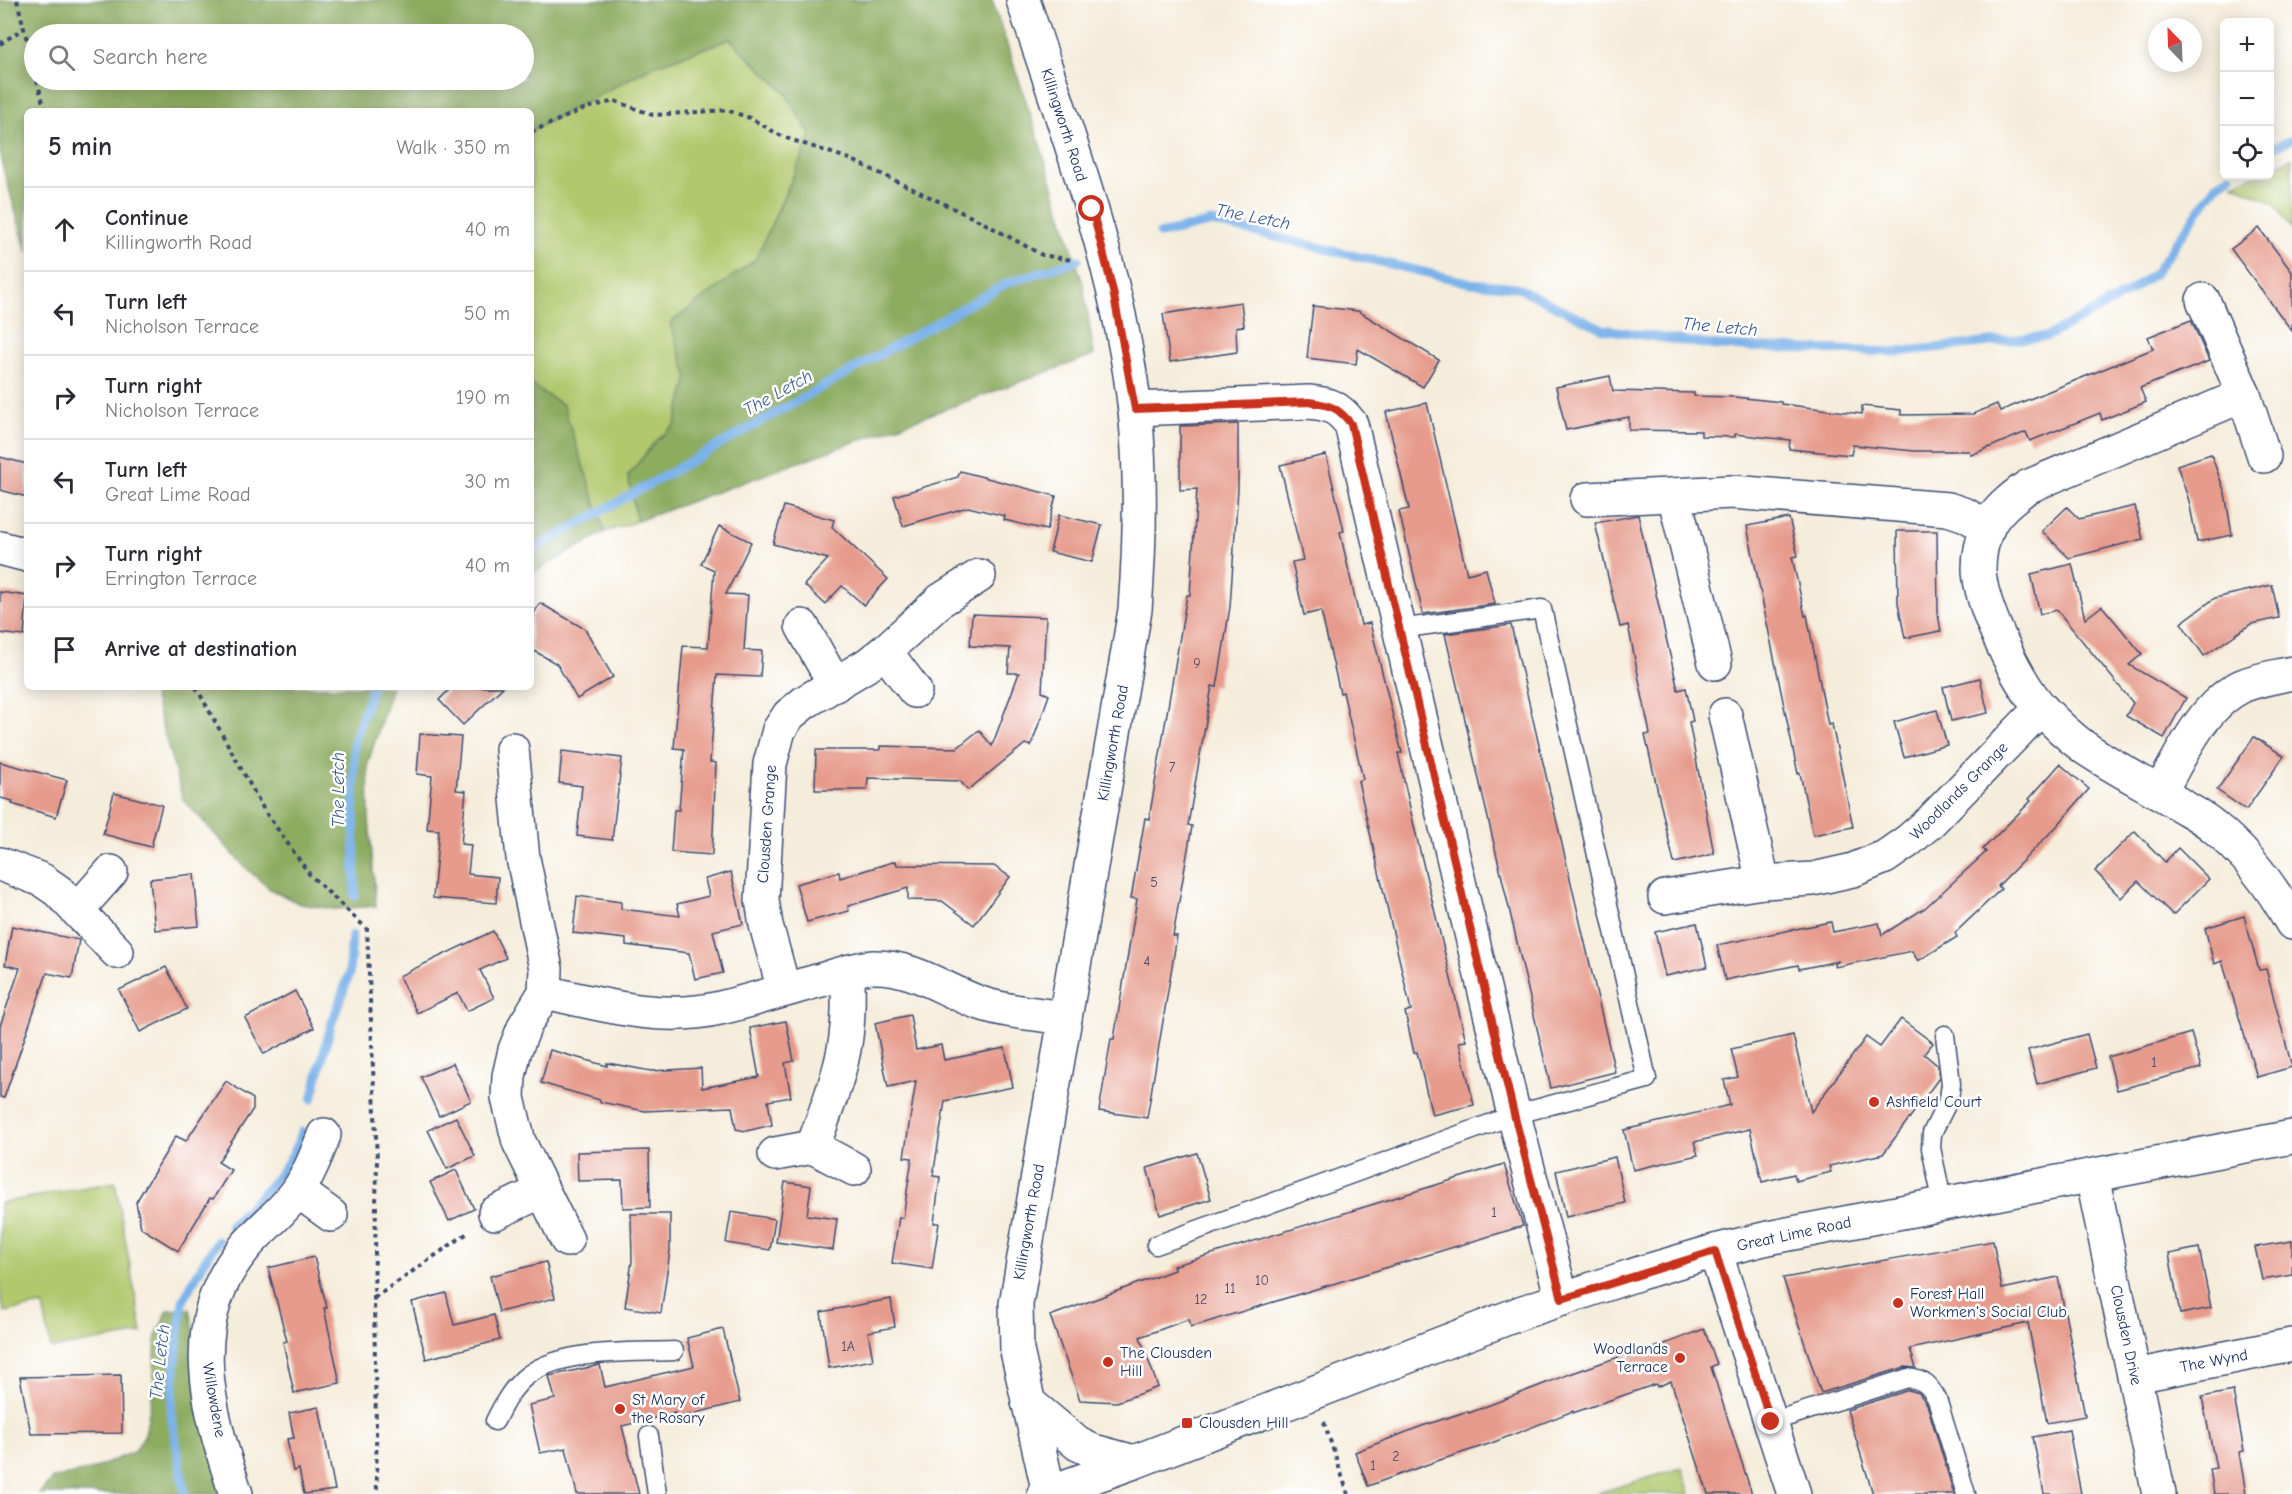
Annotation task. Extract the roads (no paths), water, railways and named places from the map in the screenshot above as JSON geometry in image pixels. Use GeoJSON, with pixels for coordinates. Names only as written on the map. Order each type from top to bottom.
{"type":"FeatureCollection","features":[{"type":"Feature","properties":{"kind":"street","name":"Killingworth Road"},"geometry":{"type":"LineString","coordinates":[[1023,0],[1098,231],[1115,301],[1135,409],[1140,475],[1140,541],[1136,610],[1016,1304],[1017,1351],[1047,1493]]}},
{"type":"Feature","properties":{"kind":"street"},"geometry":{"type":"LineString","coordinates":[[2203,300],[2244,395],[2264,456]]}},
{"type":"Feature","properties":{"kind":"street"},"geometry":{"type":"LineString","coordinates":[[2244,395],[2027,487],[2006,504],[1988,528],[1981,549],[1979,568],[1981,586],[2009,657],[2025,686],[2041,708],[2084,747],[2210,823],[2238,847],[2277,896],[2292,923]]}},
{"type":"Feature","properties":{"kind":"street"},"geometry":{"type":"LineString","coordinates":[[1135,409],[1309,402],[1326,404],[1341,411],[1351,424],[1514,1114],[1562,1299]]}},
{"type":"Feature","properties":{"kind":"street"},"geometry":{"type":"LineString","coordinates":[[1587,499],[1732,492],[1948,509],[1965,515],[1988,528]]}},
{"type":"Feature","properties":{"kind":"street"},"geometry":{"type":"LineString","coordinates":[[1674,495],[1714,663]]}},
{"type":"Feature","properties":{"kind":"street"},"geometry":{"type":"LineString","coordinates":[[0,548],[24,554]]}},
{"type":"Feature","properties":{"kind":"street","name":"Clousden Grange"},"geometry":{"type":"LineString","coordinates":[[784,990],[766,925],[762,900],[770,764],[778,730],[789,715],[805,702],[885,651],[941,600],[979,576]]}},
{"type":"Feature","properties":{"kind":"street"},"geometry":{"type":"LineString","coordinates":[[802,626],[835,685]]}},
{"type":"Feature","properties":{"kind":"street"},"geometry":{"type":"LineString","coordinates":[[885,651],[915,691]]}},
{"type":"Feature","properties":{"kind":"street"},"geometry":{"type":"LineString","coordinates":[[2160,792],[2195,732],[2225,696],[2241,686],[2261,679],[2292,673]]}},
{"type":"Feature","properties":{"kind":"street","name":"Woodlands Grange"},"geometry":{"type":"LineString","coordinates":[[1665,897],[1763,882],[1813,879],[1853,870],[1885,857],[1930,822],[2041,708]]}},
{"type":"Feature","properties":{"kind":"street"},"geometry":{"type":"LineString","coordinates":[[1725,715],[1763,882]]}},
{"type":"Feature","properties":{"kind":"street"},"geometry":{"type":"LineString","coordinates":[[512,749],[523,858],[546,969],[545,992],[525,1025],[515,1050],[509,1076],[508,1098],[519,1142],[567,1240]]}},
{"type":"Feature","properties":{"kind":"street"},"geometry":{"type":"LineString","coordinates":[[0,864],[42,880],[58,891],[78,909],[117,952]]}},
{"type":"Feature","properties":{"kind":"street"},"geometry":{"type":"LineString","coordinates":[[78,909],[111,872]]}},
{"type":"Feature","properties":{"kind":"street"},"geometry":{"type":"LineString","coordinates":[[545,992],[633,1011],[665,1014],[692,1013],[719,1008],[848,972],[871,967],[893,968],[916,974],[982,1004],[1065,1018]]}},
{"type":"Feature","properties":{"kind":"street"},"geometry":{"type":"LineString","coordinates":[[813,1147],[839,1071],[845,1043],[848,1026],[848,972]]}},
{"type":"Feature","properties":{"kind":"street","name":"Willowdene"},"geometry":{"type":"LineString","coordinates":[[236,1494],[208,1388],[206,1340],[209,1316],[218,1288],[231,1264],[298,1191],[313,1164],[324,1135]]}},
{"type":"Feature","properties":{"kind":"street","name":"Great Lime Road"},"geometry":{"type":"LineString","coordinates":[[1047,1493],[1562,1299],[1715,1251],[1768,1238],[2292,1137]]}},
{"type":"Feature","properties":{"kind":"street"},"geometry":{"type":"LineString","coordinates":[[775,1154],[813,1147],[854,1169]]}},
{"type":"Feature","properties":{"kind":"street","name":"Clousden Drive"},"geometry":{"type":"LineString","coordinates":[[2092,1176],[2158,1494]]}},
{"type":"Feature","properties":{"kind":"street"},"geometry":{"type":"LineString","coordinates":[[298,1191],[331,1215]]}},
{"type":"Feature","properties":{"kind":"street"},"geometry":{"type":"LineString","coordinates":[[495,1213],[542,1191]]}},
{"type":"Feature","properties":{"kind":"street"},"geometry":{"type":"LineString","coordinates":[[1715,1251],[1794,1494]]}},
{"type":"Feature","properties":{"kind":"street","name":"The Wynd"},"geometry":{"type":"LineString","coordinates":[[2135,1376],[2292,1345]]}},
{"type":"Feature","properties":{"kind":"street"},"geometry":{"type":"LineString","coordinates":[[1028,1402],[1078,1444],[1093,1451],[1134,1462]]}},
{"type":"Feature","properties":{"kind":"lane"},"geometry":{"type":"LineString","coordinates":[[1156,1245],[1514,1114],[1647,1079],[1542,609],[1399,630]]}},
{"type":"Feature","properties":{"kind":"lane"},"geometry":{"type":"LineString","coordinates":[[1943,1204],[1931,1148],[1932,1133],[1949,1099],[1951,1084],[1945,1035]]}},
{"type":"Feature","properties":{"kind":"lane"},"geometry":{"type":"LineString","coordinates":[[495,1421],[507,1396],[524,1378],[544,1366],[592,1354],[674,1351]]}},
{"type":"Feature","properties":{"kind":"lane"},"geometry":{"type":"LineString","coordinates":[[1771,1422],[1908,1378],[1920,1380],[1930,1386],[1937,1399],[1966,1494]]}},
{"type":"Feature","properties":{"kind":"lane"},"geometry":{"type":"LineString","coordinates":[[648,1436],[657,1494]]}},
{"type":"Feature","properties":{"kind":"waterway","name":"The Letch"},"geometry":{"type":"LineString","coordinates":[[2274,147],[2292,139]]}},
{"type":"Feature","properties":{"kind":"waterway","name":"The Letch"},"geometry":{"type":"LineString","coordinates":[[1160,234],[1212,222],[1470,283],[1516,287],[1603,329],[1717,346],[1895,352],[2048,336],[2126,294],[2156,272],[2216,186],[2224,180]]}},
{"type":"Feature","properties":{"kind":"waterway","name":"The Letch"},"geometry":{"type":"LineString","coordinates":[[534,549],[1007,283],[1078,260]]}},
{"type":"Feature","properties":{"kind":"waterway","name":"The Letch"},"geometry":{"type":"LineString","coordinates":[[355,896],[354,742],[371,690]]}},
{"type":"Feature","properties":{"kind":"waterway","name":"The Letch"},"geometry":{"type":"LineString","coordinates":[[312,1099],[331,1025],[349,975],[352,935]]}},
{"type":"Feature","properties":{"kind":"waterway","name":"The Letch"},"geometry":{"type":"LineString","coordinates":[[231,1225],[282,1171],[297,1146],[302,1132]]}},
{"type":"Feature","properties":{"kind":"waterway","name":"The Letch"},"geometry":{"type":"LineString","coordinates":[[185,1494],[171,1413],[177,1346],[183,1301],[218,1241]]}},
{"type":"Feature","properties":{"kind":"place","name":"Ashfield Court"},"geometry":{"type":"Point","coordinates":[1874,1102]}},
{"type":"Feature","properties":{"kind":"place","name":"Forest Hall Workmen's Social Club"},"geometry":{"type":"Point","coordinates":[1898,1303]}},
{"type":"Feature","properties":{"kind":"place","name":"Woodlands Terrace"},"geometry":{"type":"Point","coordinates":[1680,1358]}},
{"type":"Feature","properties":{"kind":"place","name":"The Clousden Hill"},"geometry":{"type":"Point","coordinates":[1108,1362]}},
{"type":"Feature","properties":{"kind":"place","name":"St Mary of the Rosary"},"geometry":{"type":"Point","coordinates":[620,1409]}},
{"type":"Feature","properties":{"kind":"place","name":"Clousden Hill"},"geometry":{"type":"Point","coordinates":[1187,1423]}}]}
